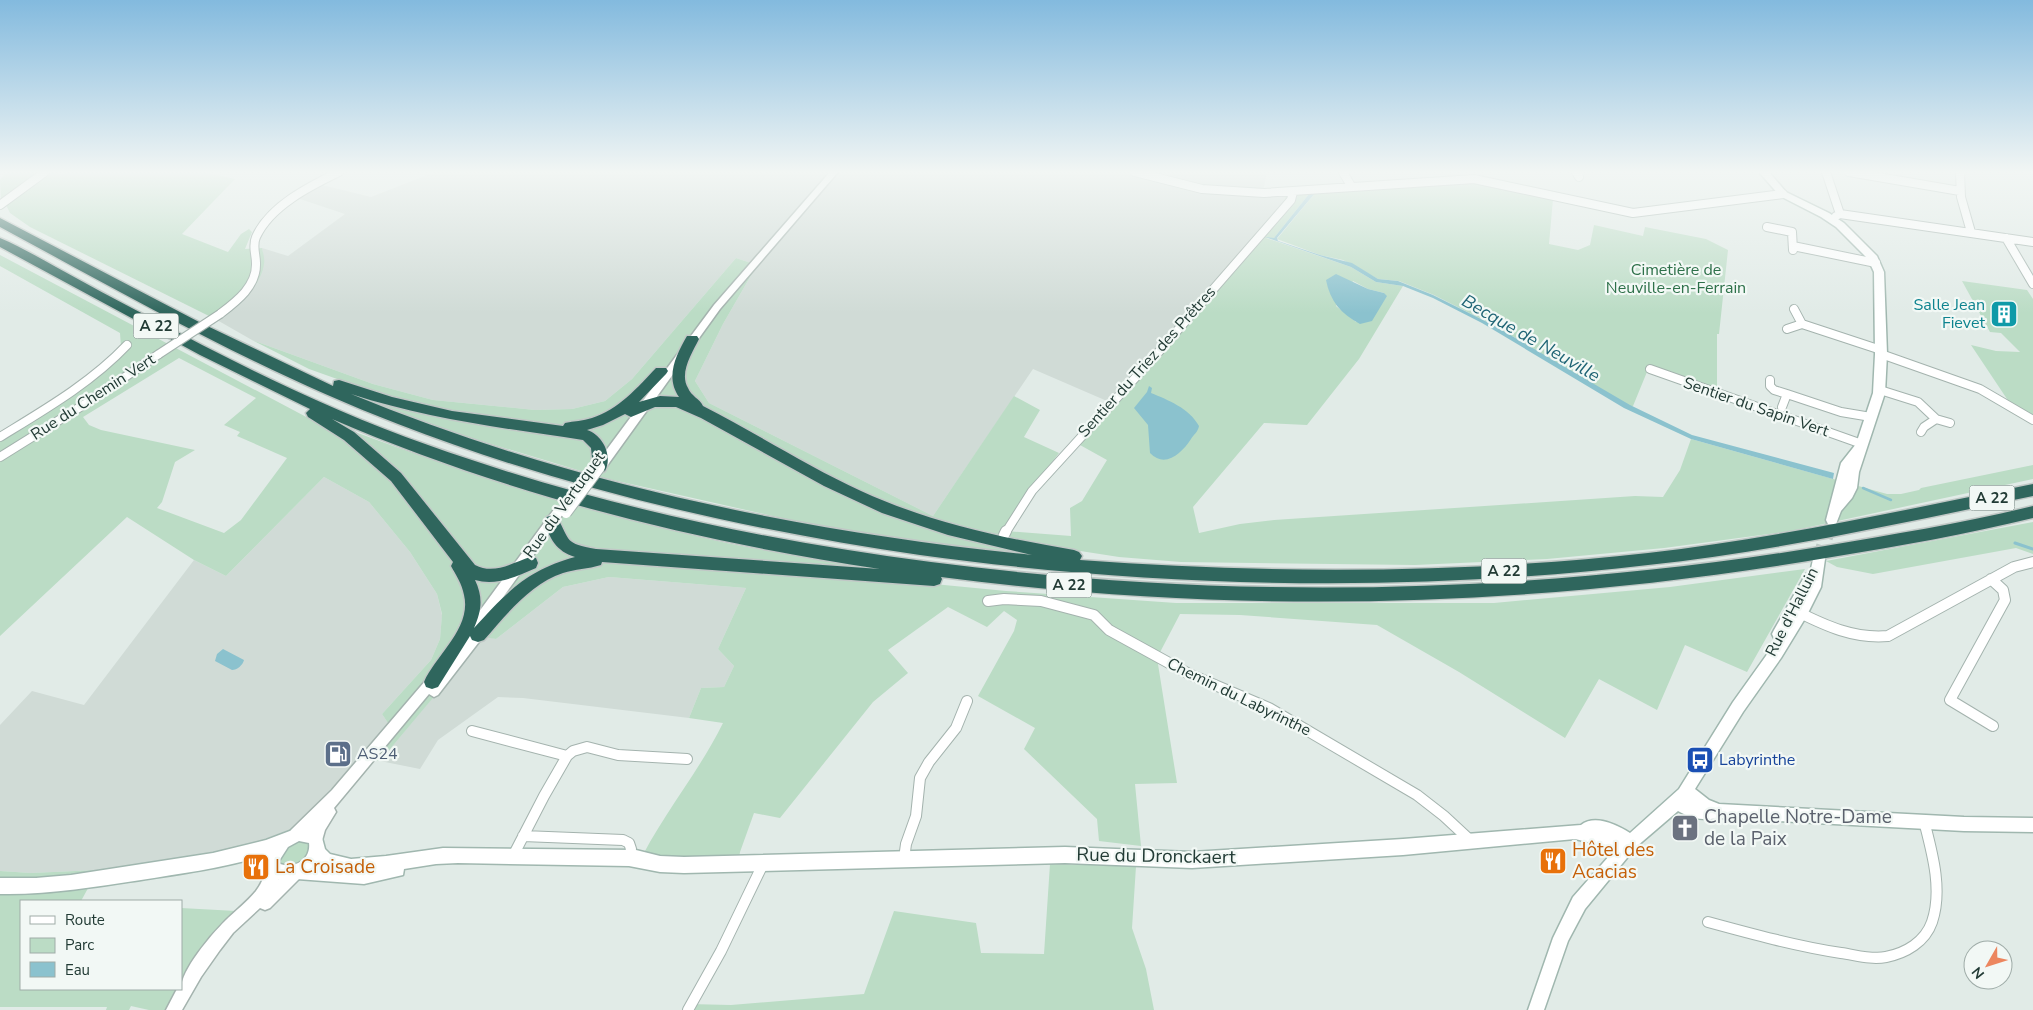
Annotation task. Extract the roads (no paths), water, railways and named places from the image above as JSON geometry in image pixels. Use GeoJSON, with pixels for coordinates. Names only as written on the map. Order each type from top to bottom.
{"type":"FeatureCollection","features":[{"type":"Feature","properties":{"kind":"highway"},"geometry":{"type":"LineString","coordinates":[[8,219],[31,233],[40,243]]}},
{"type":"Feature","properties":{"kind":"highway","name":"A 22"},"geometry":{"type":"LineString","coordinates":[[0,222],[224,340],[331,392],[448,438],[572,477],[696,508],[830,534],[972,555],[1093,567],[1250,575],[1434,574],[1621,562],[1713,550],[1819,534],[2033,490]]}},
{"type":"Feature","properties":{"kind":"highway","name":"A 22"},"geometry":{"type":"LineString","coordinates":[[3,244],[250,374],[342,417],[440,455],[587,501],[710,531],[841,556],[964,574],[1070,585],[1239,594],[1331,596],[1441,594],[1606,584],[1707,572],[1816,555],[1996,521],[2033,512]]}},
{"type":"Feature","properties":{"kind":"highway"},"geometry":{"type":"LineString","coordinates":[[692,339],[680,364],[678,382],[680,391],[686,398],[709,416]]}},
{"type":"Feature","properties":{"kind":"highway"},"geometry":{"type":"LineString","coordinates":[[224,340],[261,352],[327,381],[381,399],[452,416],[586,435],[596,442],[598,463]]}},
{"type":"Feature","properties":{"kind":"highway"},"geometry":{"type":"LineString","coordinates":[[515,425],[573,427],[598,422],[632,403],[661,371]]}},
{"type":"Feature","properties":{"kind":"highway"},"geometry":{"type":"LineString","coordinates":[[250,374],[267,388],[341,430],[366,449],[402,483],[465,566],[472,572],[481,576],[493,576],[523,566]]}},
{"type":"Feature","properties":{"kind":"highway"},"geometry":{"type":"LineString","coordinates":[[637,410],[658,402],[673,401],[709,416],[831,483],[883,507],[944,528],[1005,544],[1062,555],[1250,575]]}},
{"type":"Feature","properties":{"kind":"highway"},"geometry":{"type":"LineString","coordinates":[[558,518],[562,545],[575,551],[596,555],[1131,595],[1239,594]]}},
{"type":"Feature","properties":{"kind":"highway"},"geometry":{"type":"LineString","coordinates":[[1996,521],[2010,523],[2033,518]]}},
{"type":"Feature","properties":{"kind":"highway"},"geometry":{"type":"LineString","coordinates":[[432,682],[465,629],[473,602],[466,577],[434,526]]}},
{"type":"Feature","properties":{"kind":"highway"},"geometry":{"type":"LineString","coordinates":[[478,635],[522,589],[553,569],[578,562],[644,559]]}},
{"type":"Feature","properties":{"kind":"main road"},"geometry":{"type":"LineString","coordinates":[[1832,520],[1837,507],[1848,495],[1851,488],[1862,444],[1880,390],[1881,352],[1880,280],[1876,263],[1838,219]]}},
{"type":"Feature","properties":{"kind":"main road","name":"Rue d'Halluin"},"geometry":{"type":"LineString","coordinates":[[1536,1010],[1554,956],[1569,920],[1593,884],[1625,848],[1681,797],[1757,679],[1776,654],[1797,611]]}},
{"type":"Feature","properties":{"kind":"main road"},"geometry":{"type":"LineString","coordinates":[[1681,797],[1697,813],[1721,811],[2033,825]]}},
{"type":"Feature","properties":{"kind":"main road","name":"Rue du Dronckaert"},"geometry":{"type":"LineString","coordinates":[[316,845],[320,857],[327,862],[360,866],[381,865],[432,856],[629,858],[660,864],[684,865],[736,862],[1087,855],[1192,860],[1472,842],[1575,832],[1592,834],[1625,848]]}},
{"type":"Feature","properties":{"kind":"main road"},"geometry":{"type":"LineString","coordinates":[[0,886],[58,884],[223,859],[264,858],[281,874],[296,873],[311,862],[316,845],[308,834],[223,859]]}},
{"type":"Feature","properties":{"kind":"main road"},"geometry":{"type":"LineString","coordinates":[[273,866],[275,852],[290,838]]}},
{"type":"Feature","properties":{"kind":"main road","name":"Rue du Dronckaert"},"geometry":{"type":"LineString","coordinates":[[296,873],[372,876],[460,856]]}},
{"type":"Feature","properties":{"kind":"main road"},"geometry":{"type":"LineString","coordinates":[[0,877],[37,878],[127,874]]}},
{"type":"Feature","properties":{"kind":"street","name":"Rue du Chemin Vert"},"geometry":{"type":"LineString","coordinates":[[0,457],[93,399],[220,314],[243,295],[254,279],[257,266],[254,245],[262,227],[271,219]]}},
{"type":"Feature","properties":{"kind":"street","name":"Rue du Vertuquet"},"geometry":{"type":"LineString","coordinates":[[637,410],[661,371],[711,305],[786,219]]}},
{"type":"Feature","properties":{"kind":"street","name":"Rue du Vertuquet"},"geometry":{"type":"LineString","coordinates":[[290,838],[308,825],[337,795],[432,682],[523,566],[637,410],[692,339],[733,287],[793,219]]}},
{"type":"Feature","properties":{"kind":"street","name":"Sentier du Triez des Prêtres"},"geometry":{"type":"LineString","coordinates":[[1004,535],[1032,491],[1156,355],[1274,219]]}},
{"type":"Feature","properties":{"kind":"street"},"geometry":{"type":"LineString","coordinates":[[1862,219],[1971,232],[2033,242]]}},
{"type":"Feature","properties":{"kind":"street"},"geometry":{"type":"LineString","coordinates":[[1968,219],[1971,232]]}},
{"type":"Feature","properties":{"kind":"street"},"geometry":{"type":"LineString","coordinates":[[1767,227],[1792,232],[1793,248],[1876,263]]}},
{"type":"Feature","properties":{"kind":"street"},"geometry":{"type":"LineString","coordinates":[[2006,238],[2033,284]]}},
{"type":"Feature","properties":{"kind":"street"},"geometry":{"type":"LineString","coordinates":[[1794,309],[1802,324]]}},
{"type":"Feature","properties":{"kind":"street"},"geometry":{"type":"LineString","coordinates":[[1787,329],[1802,324],[1881,352],[1980,389],[2033,420]]}},
{"type":"Feature","properties":{"kind":"street","name":"Rue du Chemin Vert"},"geometry":{"type":"LineString","coordinates":[[0,437],[64,397],[114,359],[127,345]]}},
{"type":"Feature","properties":{"kind":"street","name":"Sentier du Sapin Vert"},"geometry":{"type":"LineString","coordinates":[[1650,369],[1862,444]]}},
{"type":"Feature","properties":{"kind":"street"},"geometry":{"type":"LineString","coordinates":[[1770,380],[1770,386],[1774,390],[1841,412],[1871,416]]}},
{"type":"Feature","properties":{"kind":"street"},"geometry":{"type":"LineString","coordinates":[[1880,390],[1919,402],[1926,406],[1936,419],[1950,424]]}},
{"type":"Feature","properties":{"kind":"street"},"geometry":{"type":"LineString","coordinates":[[1782,408],[1787,394]]}},
{"type":"Feature","properties":{"kind":"street"},"geometry":{"type":"LineString","coordinates":[[1921,432],[1924,427],[1936,419]]}},
{"type":"Feature","properties":{"kind":"street"},"geometry":{"type":"LineString","coordinates":[[1797,611],[1848,633],[1869,637],[1888,636],[2018,565],[2033,562]]}},
{"type":"Feature","properties":{"kind":"street","name":"Rue du Vertuquet"},"geometry":{"type":"LineString","coordinates":[[316,845],[319,827],[325,817],[429,698],[478,635],[523,566]]}},
{"type":"Feature","properties":{"kind":"street"},"geometry":{"type":"LineString","coordinates":[[1991,579],[2003,590],[2006,597],[1950,700],[1993,726]]}},
{"type":"Feature","properties":{"kind":"street","name":"Chemin du Labyrinthe"},"geometry":{"type":"LineString","coordinates":[[988,600],[1004,598],[1041,601],[1094,615],[1109,630],[1189,674],[1269,708],[1418,795],[1472,842]]}},
{"type":"Feature","properties":{"kind":"street"},"geometry":{"type":"LineString","coordinates":[[904,859],[906,844],[916,816],[920,778],[929,762],[956,728],[967,701]]}},
{"type":"Feature","properties":{"kind":"street"},"geometry":{"type":"LineString","coordinates":[[472,731],[567,756]]}},
{"type":"Feature","properties":{"kind":"street"},"geometry":{"type":"LineString","coordinates":[[513,856],[567,756],[577,749],[587,747],[618,755],[687,759]]}},
{"type":"Feature","properties":{"kind":"street"},"geometry":{"type":"LineString","coordinates":[[1708,922],[1810,949],[1877,958],[1893,956],[1908,950],[1918,943],[1928,931],[1936,910],[1937,896],[1932,856],[1924,821]]}},
{"type":"Feature","properties":{"kind":"street"},"geometry":{"type":"LineString","coordinates":[[523,836],[623,840],[629,843],[631,849],[629,858]]}},
{"type":"Feature","properties":{"kind":"street"},"geometry":{"type":"LineString","coordinates":[[688,1010],[721,951],[764,862]]}},
{"type":"Feature","properties":{"kind":"street"},"geometry":{"type":"LineString","coordinates":[[174,1010],[208,953],[236,920],[267,889],[273,877],[273,866]]}},
{"type":"Feature","properties":{"kind":"street"},"geometry":{"type":"LineString","coordinates":[[236,920],[260,907],[296,873]]}},
{"type":"Feature","properties":{"kind":"water"},"geometry":{"type":"Polygon","coordinates":[[[1289,219],[1293,219],[1277,238],[1278,241],[1352,263],[1378,279],[1398,281],[1433,295],[1495,326],[1630,405],[1692,435],[1834,473],[1833,479],[1691,439],[1624,408],[1482,323],[1433,298],[1403,286],[1376,282],[1351,267],[1265,237],[1274,238],[1289,219]]]}},
{"type":"Feature","properties":{"kind":"water"},"geometry":{"type":"Polygon","coordinates":[[[1336,274],[1368,289],[1384,293],[1387,296],[1372,321],[1360,324],[1347,316],[1337,306],[1330,294],[1326,280],[1336,274]]]}},
{"type":"Feature","properties":{"kind":"water"},"geometry":{"type":"Polygon","coordinates":[[[1149,386],[1152,388],[1151,393],[1184,409],[1199,426],[1183,449],[1178,454],[1167,459],[1161,460],[1150,453],[1148,425],[1134,408],[1147,392],[1149,386]]]}},
{"type":"Feature","properties":{"kind":"water"},"geometry":{"type":"Polygon","coordinates":[[[223,649],[244,660],[241,665],[232,670],[215,661],[217,654],[223,649]]]}},
{"type":"Feature","properties":{"kind":"waterway","name":"Becque de Neuville"},"geometry":{"type":"LineString","coordinates":[[1863,488],[1891,500]]}},
{"type":"Feature","properties":{"kind":"waterway","name":"Becque de Neuville"},"geometry":{"type":"LineString","coordinates":[[2015,543],[2033,549]]}},
{"type":"Feature","properties":{"kind":"tunnel"},"geometry":{"type":"LineString","coordinates":[[1828,532],[1832,520]]}},
{"type":"Feature","properties":{"kind":"tunnel"},"geometry":{"type":"LineString","coordinates":[[1819,559],[1828,531]]}},
{"type":"Feature","properties":{"kind":"place","name":"Salle Jean Fievet"},"geometry":{"type":"Point","coordinates":[2004,314]}},
{"type":"Feature","properties":{"kind":"place","name":"AS24"},"geometry":{"type":"Point","coordinates":[338,754]}},
{"type":"Feature","properties":{"kind":"place","name":"Labyrinthe"},"geometry":{"type":"Point","coordinates":[1700,760]}},
{"type":"Feature","properties":{"kind":"place","name":"Chapelle Notre-Dame de la Paix"},"geometry":{"type":"Point","coordinates":[1685,828]}},
{"type":"Feature","properties":{"kind":"place","name":"Hôtel des Acacias"},"geometry":{"type":"Point","coordinates":[1553,861]}},
{"type":"Feature","properties":{"kind":"place","name":"La Croisade"},"geometry":{"type":"Point","coordinates":[256,867]}},
{"type":"Feature","properties":{"kind":"park label","name":"Cimetière de Neuville-en-Ferrain"},"geometry":{"type":"Point","coordinates":[1676,279]}}]}
